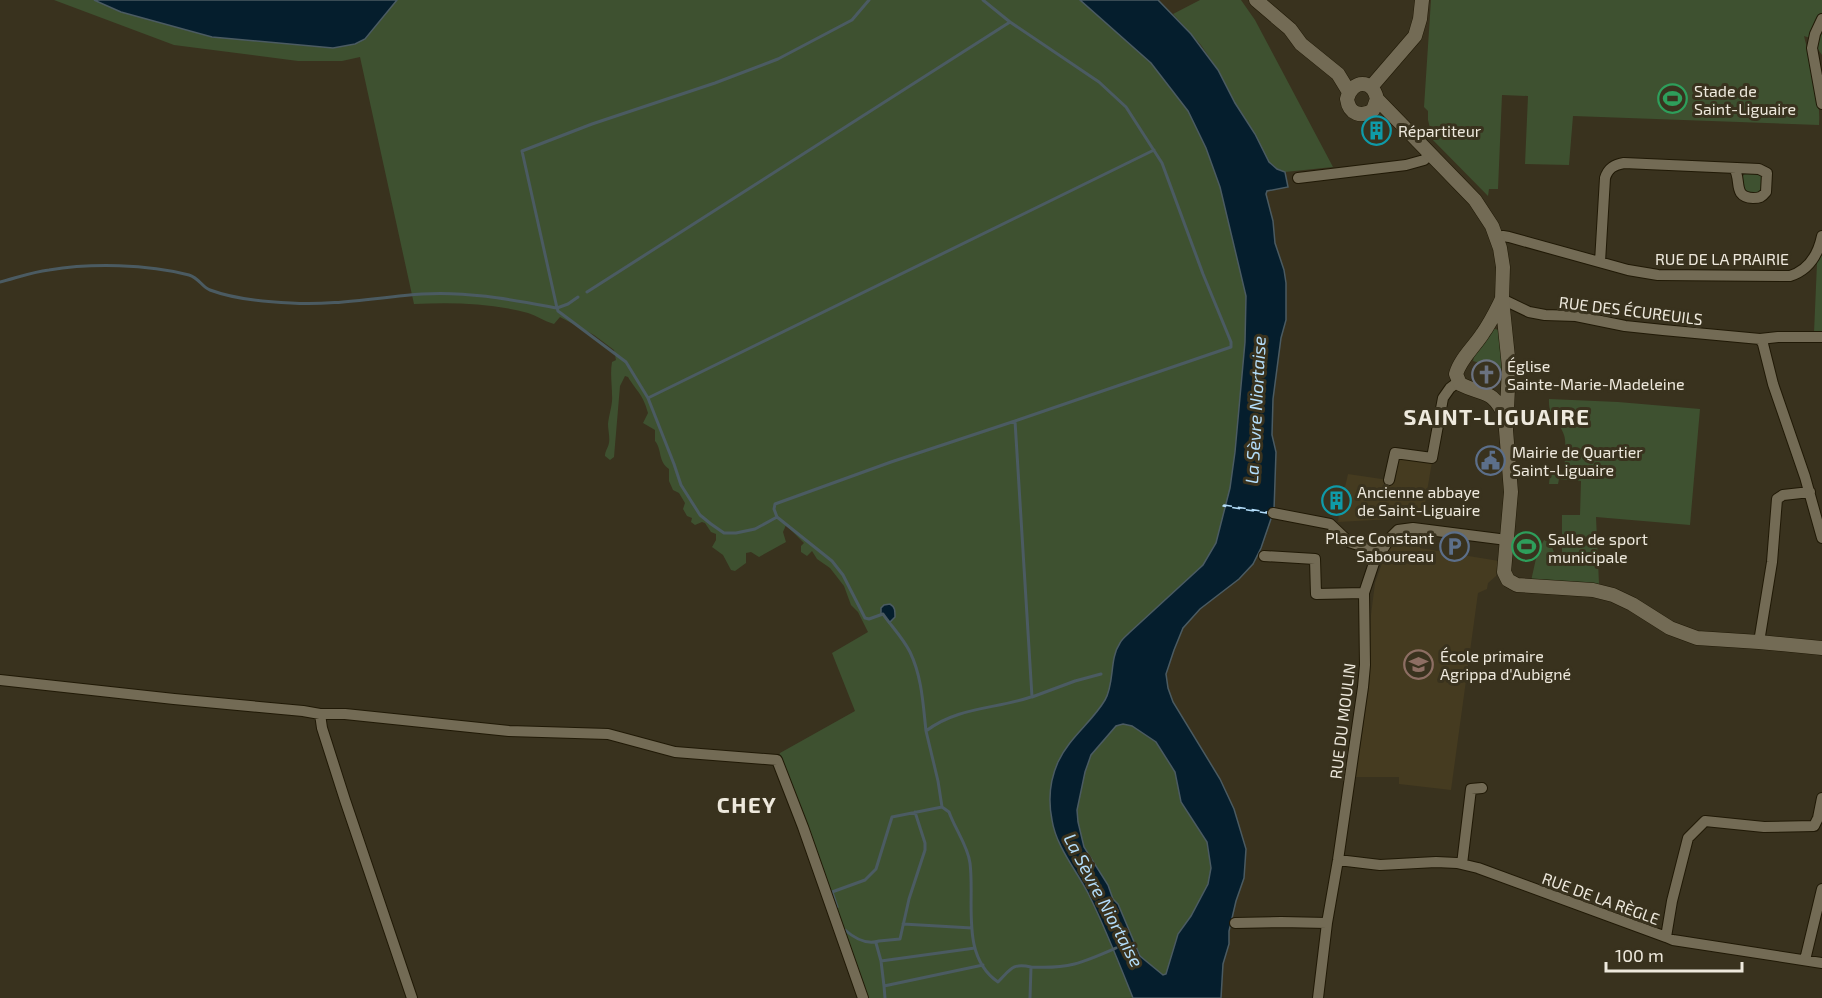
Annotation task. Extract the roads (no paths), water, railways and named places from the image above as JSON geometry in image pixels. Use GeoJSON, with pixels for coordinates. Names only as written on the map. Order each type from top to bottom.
{"type":"FeatureCollection","features":[{"type":"Feature","properties":{"kind":"street"},"geometry":{"type":"LineString","coordinates":[[1256,0],[1290,29],[1301,44],[1338,74],[1349,92]]}},
{"type":"Feature","properties":{"kind":"street"},"geometry":{"type":"LineString","coordinates":[[1366,114],[1373,110],[1370,90],[1415,36],[1422,0]]}},
{"type":"Feature","properties":{"kind":"street"},"geometry":{"type":"LineString","coordinates":[[1822,19],[1812,48],[1822,104]]}},
{"type":"Feature","properties":{"kind":"street"},"geometry":{"type":"LineString","coordinates":[[1290,29],[1306,38],[1370,90],[1474,200],[1497,237],[1503,267],[1502,299],[1509,367],[1506,441],[1511,492],[1504,572],[1508,580],[1512,584],[1599,591],[1622,598],[1670,628],[1687,635],[1709,639],[1822,648]]}},
{"type":"Feature","properties":{"kind":"street"},"geometry":{"type":"LineString","coordinates":[[1370,90],[1354,86],[1349,92],[1347,102],[1350,109],[1359,115],[1377,115],[1400,123]]}},
{"type":"Feature","properties":{"kind":"street"},"geometry":{"type":"LineString","coordinates":[[1298,178],[1406,165],[1424,160],[1431,153]]}},
{"type":"Feature","properties":{"kind":"street"},"geometry":{"type":"LineString","coordinates":[[1600,262],[1605,178],[1612,167],[1624,163],[1734,168]]}},
{"type":"Feature","properties":{"kind":"street","name":"RUE DE LA PRAIRIE"},"geometry":{"type":"LineString","coordinates":[[1497,237],[1509,237],[1629,270],[1659,275],[1790,276],[1810,265],[1822,236]]}},
{"type":"Feature","properties":{"kind":"street"},"geometry":{"type":"LineString","coordinates":[[1502,299],[1456,374],[1458,382],[1491,396],[1501,396],[1509,390]]}},
{"type":"Feature","properties":{"kind":"street","name":"RUE DES ÉCUREUILS"},"geometry":{"type":"LineString","coordinates":[[1502,299],[1529,312],[1576,316],[1625,326],[1760,339],[1778,336],[1822,337]]}},
{"type":"Feature","properties":{"kind":"street"},"geometry":{"type":"LineString","coordinates":[[1490,322],[1500,320],[1506,326]]}},
{"type":"Feature","properties":{"kind":"street"},"geometry":{"type":"LineString","coordinates":[[1760,339],[1778,403],[1810,492],[1822,538]]}},
{"type":"Feature","properties":{"kind":"street"},"geometry":{"type":"LineString","coordinates":[[1389,480],[1395,453],[1432,458],[1443,398],[1458,382]]}},
{"type":"Feature","properties":{"kind":"street"},"geometry":{"type":"LineString","coordinates":[[1491,396],[1506,417]]}},
{"type":"Feature","properties":{"kind":"street"},"geometry":{"type":"LineString","coordinates":[[1759,642],[1772,562],[1778,499],[1783,495],[1810,492]]}},
{"type":"Feature","properties":{"kind":"street"},"geometry":{"type":"LineString","coordinates":[[1273,513],[1330,524],[1349,542],[1380,552]]}},
{"type":"Feature","properties":{"kind":"street","name":"RUE DU MOULIN"},"geometry":{"type":"LineString","coordinates":[[1318,998],[1327,923],[1363,687],[1364,593],[1374,562],[1398,530],[1413,528],[1507,540]]}},
{"type":"Feature","properties":{"kind":"street"},"geometry":{"type":"LineString","coordinates":[[1264,556],[1316,560],[1316,594],[1364,593]]}},
{"type":"Feature","properties":{"kind":"street"},"geometry":{"type":"LineString","coordinates":[[0,680],[320,714],[345,714],[508,730],[608,734],[675,752],[777,760],[863,998]]}},
{"type":"Feature","properties":{"kind":"street"},"geometry":{"type":"LineString","coordinates":[[320,714],[322,728],[345,800],[412,998]]}},
{"type":"Feature","properties":{"kind":"street"},"geometry":{"type":"LineString","coordinates":[[1462,864],[1471,789],[1482,788]]}},
{"type":"Feature","properties":{"kind":"street","name":"RUE DE LA RÈGLE"},"geometry":{"type":"LineString","coordinates":[[1338,860],[1380,865],[1436,862],[1462,864],[1666,937],[1672,901],[1688,838],[1696,828],[1705,821],[1764,827],[1814,826],[1822,798]]}},
{"type":"Feature","properties":{"kind":"street"},"geometry":{"type":"LineString","coordinates":[[1805,960],[1822,889]]}},
{"type":"Feature","properties":{"kind":"street"},"geometry":{"type":"LineString","coordinates":[[1235,923],[1327,923]]}},
{"type":"Feature","properties":{"kind":"street"},"geometry":{"type":"LineString","coordinates":[[1666,937],[1673,940],[1822,963]]}},
{"type":"Feature","properties":{"kind":"water"},"geometry":{"type":"Polygon","coordinates":[[[94,0],[397,0],[365,39],[355,44],[333,48],[212,37],[121,12],[94,0]]]}},
{"type":"Feature","properties":{"kind":"water","name":"La Sèvre Niortaise"},"geometry":{"type":"Polygon","coordinates":[[[1080,0],[1158,0],[1191,34],[1218,70],[1269,162],[1285,172],[1288,187],[1267,191],[1266,194],[1273,221],[1275,243],[1286,283],[1286,320],[1281,338],[1273,399],[1272,435],[1276,452],[1274,510],[1253,564],[1239,579],[1200,609],[1183,628],[1166,674],[1173,702],[1220,779],[1234,809],[1246,849],[1244,878],[1236,901],[1229,931],[1229,944],[1223,964],[1221,998],[1133,998],[1088,893],[1067,858],[1054,830],[1050,805],[1050,790],[1058,762],[1068,745],[1105,700],[1110,686],[1114,656],[1121,642],[1203,565],[1216,543],[1230,488],[1235,452],[1245,342],[1246,296],[1220,187],[1206,148],[1188,111],[1151,63],[1080,0]],[[1123,724],[1116,726],[1091,755],[1077,810],[1078,822],[1084,847],[1118,904],[1140,956],[1163,975],[1166,974],[1178,934],[1191,916],[1208,884],[1211,868],[1207,842],[1181,802],[1175,772],[1156,742],[1132,726],[1123,724]]]}},
{"type":"Feature","properties":{"kind":"water"},"geometry":{"type":"Polygon","coordinates":[[[890,604],[893,606],[895,617],[889,623],[881,615],[881,608],[890,604]]]}},
{"type":"Feature","properties":{"kind":"waterway"},"geometry":{"type":"LineString","coordinates":[[0,282],[36,272],[65,268],[119,266],[173,271],[195,278],[210,290],[229,296],[261,301],[307,304],[439,293],[490,297],[557,308],[522,151],[778,59],[852,20],[869,0]]}},
{"type":"Feature","properties":{"kind":"waterway"},"geometry":{"type":"LineString","coordinates":[[983,0],[1010,22],[1099,82],[1126,107],[1162,163],[1231,342],[1231,347],[1015,421],[1032,697],[1101,674]]}},
{"type":"Feature","properties":{"kind":"waterway"},"geometry":{"type":"LineString","coordinates":[[587,292],[1010,22]]}},
{"type":"Feature","properties":{"kind":"waterway"},"geometry":{"type":"LineString","coordinates":[[648,398],[1154,150]]}},
{"type":"Feature","properties":{"kind":"waterway"},"geometry":{"type":"LineString","coordinates":[[578,297],[557,308],[558,311],[626,362],[648,398],[681,485],[700,515],[724,533],[755,529],[777,517]]}},
{"type":"Feature","properties":{"kind":"waterway"},"geometry":{"type":"LineString","coordinates":[[1015,421],[775,504],[774,509],[777,517],[832,561],[843,575],[865,618],[869,619],[883,614],[904,642],[914,661],[920,681],[926,731],[951,717],[1031,697]]}},
{"type":"Feature","properties":{"kind":"waterway"},"geometry":{"type":"LineString","coordinates":[[837,907],[832,892],[865,880],[876,869],[892,817],[942,807],[926,731]]}},
{"type":"Feature","properties":{"kind":"waterway"},"geometry":{"type":"LineString","coordinates":[[942,807],[949,812],[969,857],[972,927],[978,958],[986,971],[998,982],[1009,970],[1020,966],[1031,967],[1030,998]]}},
{"type":"Feature","properties":{"kind":"waterway"},"geometry":{"type":"LineString","coordinates":[[845,930],[865,941],[900,939],[909,899],[925,850],[915,812]]}},
{"type":"Feature","properties":{"kind":"waterway"},"geometry":{"type":"LineString","coordinates":[[903,924],[972,928]]}},
{"type":"Feature","properties":{"kind":"waterway"},"geometry":{"type":"LineString","coordinates":[[876,943],[881,961],[975,948]]}},
{"type":"Feature","properties":{"kind":"waterway","name":"La Sèvre Niortaise"},"geometry":{"type":"LineString","coordinates":[[1031,967],[1075,964],[1116,948]]}},
{"type":"Feature","properties":{"kind":"waterway"},"geometry":{"type":"LineString","coordinates":[[881,961],[884,986],[983,965]]}},
{"type":"Feature","properties":{"kind":"waterway"},"geometry":{"type":"LineString","coordinates":[[884,986],[885,998]]}},
{"type":"Feature","properties":{"kind":"place","name":"Stade de Saint-Liguaire"},"geometry":{"type":"Point","coordinates":[1673,99]}},
{"type":"Feature","properties":{"kind":"place","name":"Répartiteur"},"geometry":{"type":"Point","coordinates":[1377,130]}},
{"type":"Feature","properties":{"kind":"place","name":"Église Sainte-Marie-Madeleine"},"geometry":{"type":"Point","coordinates":[1486,374]}},
{"type":"Feature","properties":{"kind":"place","name":"Mairie de Quartier Saint-Liguaire"},"geometry":{"type":"Point","coordinates":[1491,460]}},
{"type":"Feature","properties":{"kind":"place","name":"Ancienne abbaye de Saint-Liguaire"},"geometry":{"type":"Point","coordinates":[1336,500]}},
{"type":"Feature","properties":{"kind":"place","name":"Place Constant Saboureau"},"geometry":{"type":"Point","coordinates":[1455,546]}},
{"type":"Feature","properties":{"kind":"place","name":"Salle de sport municipale"},"geometry":{"type":"Point","coordinates":[1527,547]}},
{"type":"Feature","properties":{"kind":"place","name":"École primaire Agrippa d'Aubigné"},"geometry":{"type":"Point","coordinates":[1419,664]}},
{"type":"Feature","properties":{"kind":"district","name":"SAINT-LIGUAIRE"},"geometry":{"type":"Point","coordinates":[1497,416]}},
{"type":"Feature","properties":{"kind":"district","name":"CHEY"},"geometry":{"type":"Point","coordinates":[747,804]}}]}
